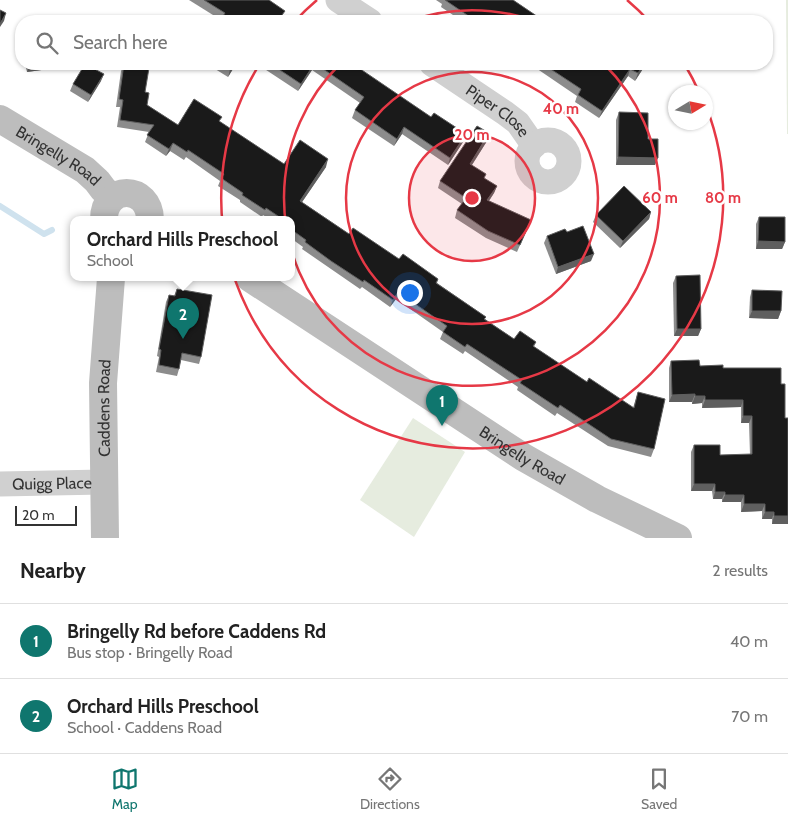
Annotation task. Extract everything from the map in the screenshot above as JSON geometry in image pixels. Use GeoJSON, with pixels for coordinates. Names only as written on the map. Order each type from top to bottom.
{"type":"FeatureCollection","features":[{"type":"Feature","properties":{"kind":"main road","name":"Bringelly Road"},"geometry":{"type":"LineString","coordinates":[[0,119],[85,170],[103,189],[108,209]]}},
{"type":"Feature","properties":{"kind":"main road"},"geometry":{"type":"LineString","coordinates":[[108,209],[119,194],[135,194],[147,205],[150,216]]}},
{"type":"Feature","properties":{"kind":"main road","name":"Caddens Road"},"geometry":{"type":"LineString","coordinates":[[105,538],[103,383],[111,281]]}},
{"type":"Feature","properties":{"kind":"main road","name":"Bringelly Road"},"geometry":{"type":"LineString","coordinates":[[255,281],[524,457],[597,499],[678,538]]}},
{"type":"Feature","properties":{"kind":"street"},"geometry":{"type":"LineString","coordinates":[[338,0],[361,15]]}},
{"type":"Feature","properties":{"kind":"street","name":"Piper Close"},"geometry":{"type":"LineString","coordinates":[[441,70],[518,123],[534,146]]}},
{"type":"Feature","properties":{"kind":"street","name":"Quigg Place"},"geometry":{"type":"LineString","coordinates":[[0,484],[104,482]]}},
{"type":"Feature","properties":{"kind":"shaded area"},"geometry":{"type":"Polygon","coordinates":[[[786,0],[788,0],[788,134],[787,134],[786,0]]]}},
{"type":"Feature","properties":{"kind":"shaded area"},"geometry":{"type":"Polygon","coordinates":[[[413,418],[465,452],[414,537],[360,500],[413,418]]]}},
{"type":"Feature","properties":{"kind":"building"},"geometry":{"type":"Polygon","coordinates":[[[204,0],[269,0],[285,11],[282,15],[224,15],[225,13],[204,0]]]}},
{"type":"Feature","properties":{"kind":"building"},"geometry":{"type":"Polygon","coordinates":[[[445,0],[513,0],[535,15],[467,15],[445,0]]]}},
{"type":"Feature","properties":{"kind":"building"},"geometry":{"type":"Polygon","coordinates":[[[0,10],[6,13],[0,24],[0,10]]]}},
{"type":"Feature","properties":{"kind":"building"},"geometry":{"type":"Polygon","coordinates":[[[81,70],[96,70],[104,74],[91,95],[73,84],[81,70]]]}},
{"type":"Feature","properties":{"kind":"building"},"geometry":{"type":"Polygon","coordinates":[[[123,70],[149,70],[145,92],[149,93],[147,105],[178,125],[194,99],[222,117],[219,121],[284,164],[300,140],[328,159],[300,201],[349,234],[353,228],[399,259],[403,254],[438,279],[436,283],[486,317],[484,319],[514,339],[520,331],[536,342],[533,346],[587,382],[589,378],[634,408],[638,392],[665,399],[654,449],[611,439],[560,405],[558,408],[520,383],[522,380],[467,344],[465,347],[443,332],[447,326],[398,292],[393,300],[364,280],[363,282],[305,242],[306,240],[295,232],[295,216],[278,216],[266,208],[265,210],[221,178],[224,174],[188,150],[187,152],[173,143],[169,149],[147,135],[154,125],[120,120],[123,100],[119,99],[123,70]]]}},
{"type":"Feature","properties":{"kind":"building"},"geometry":{"type":"Polygon","coordinates":[[[280,70],[310,70],[301,84],[280,70]]]}},
{"type":"Feature","properties":{"kind":"building"},"geometry":{"type":"Polygon","coordinates":[[[325,70],[362,70],[431,117],[434,113],[466,134],[450,158],[404,127],[397,139],[355,110],[364,97],[325,70]]]}},
{"type":"Feature","properties":{"kind":"building"},"geometry":{"type":"Polygon","coordinates":[[[552,70],[629,70],[602,111],[578,95],[581,89],[552,70]]]}},
{"type":"Feature","properties":{"kind":"building"},"geometry":{"type":"Polygon","coordinates":[[[619,112],[648,113],[648,139],[658,139],[658,158],[618,157],[619,112]]]}},
{"type":"Feature","properties":{"kind":"building"},"geometry":{"type":"Polygon","coordinates":[[[477,126],[489,133],[470,164],[486,174],[484,178],[497,186],[487,200],[531,220],[520,245],[488,231],[457,210],[466,198],[440,181],[477,126]]]}},
{"type":"Feature","properties":{"kind":"building"},"geometry":{"type":"Polygon","coordinates":[[[624,186],[651,212],[623,241],[596,215],[624,186]]]}},
{"type":"Feature","properties":{"kind":"building"},"geometry":{"type":"Polygon","coordinates":[[[759,217],[785,217],[785,242],[758,241],[759,217]]]}},
{"type":"Feature","properties":{"kind":"building"},"geometry":{"type":"Polygon","coordinates":[[[583,226],[594,254],[558,267],[547,236],[565,229],[567,232],[583,226]]]}},
{"type":"Feature","properties":{"kind":"building"},"geometry":{"type":"Polygon","coordinates":[[[700,275],[701,329],[677,329],[676,276],[700,275]]]}},
{"type":"Feature","properties":{"kind":"building"},"geometry":{"type":"Polygon","coordinates":[[[177,289],[212,295],[201,357],[182,353],[179,369],[159,365],[161,350],[159,349],[169,295],[175,296],[177,289]]]}},
{"type":"Feature","properties":{"kind":"building"},"geometry":{"type":"Polygon","coordinates":[[[752,290],[782,291],[781,311],[752,311],[752,290]]]}},
{"type":"Feature","properties":{"kind":"building"},"geometry":{"type":"Polygon","coordinates":[[[699,360],[700,366],[723,365],[723,368],[781,368],[781,384],[785,384],[785,418],[788,418],[788,516],[774,516],[774,512],[765,512],[765,504],[744,504],[744,495],[725,495],[725,492],[715,492],[715,484],[694,484],[694,445],[720,445],[720,455],[752,454],[752,416],[743,416],[743,400],[705,400],[705,396],[695,396],[695,394],[672,395],[671,361],[699,360]]]}},
{"type":"Feature","properties":{"kind":"waterway"},"geometry":{"type":"LineString","coordinates":[[0,206],[44,234],[52,230]]}},
{"type":"Feature","properties":{"kind":"place","name":"Orchard Hills Preschool"},"geometry":{"type":"Point","coordinates":[183,339]}},
{"type":"Feature","properties":{"kind":"place","name":"Bringelly Rd before Caddens Rd"},"geometry":{"type":"Point","coordinates":[442,426]}}]}
